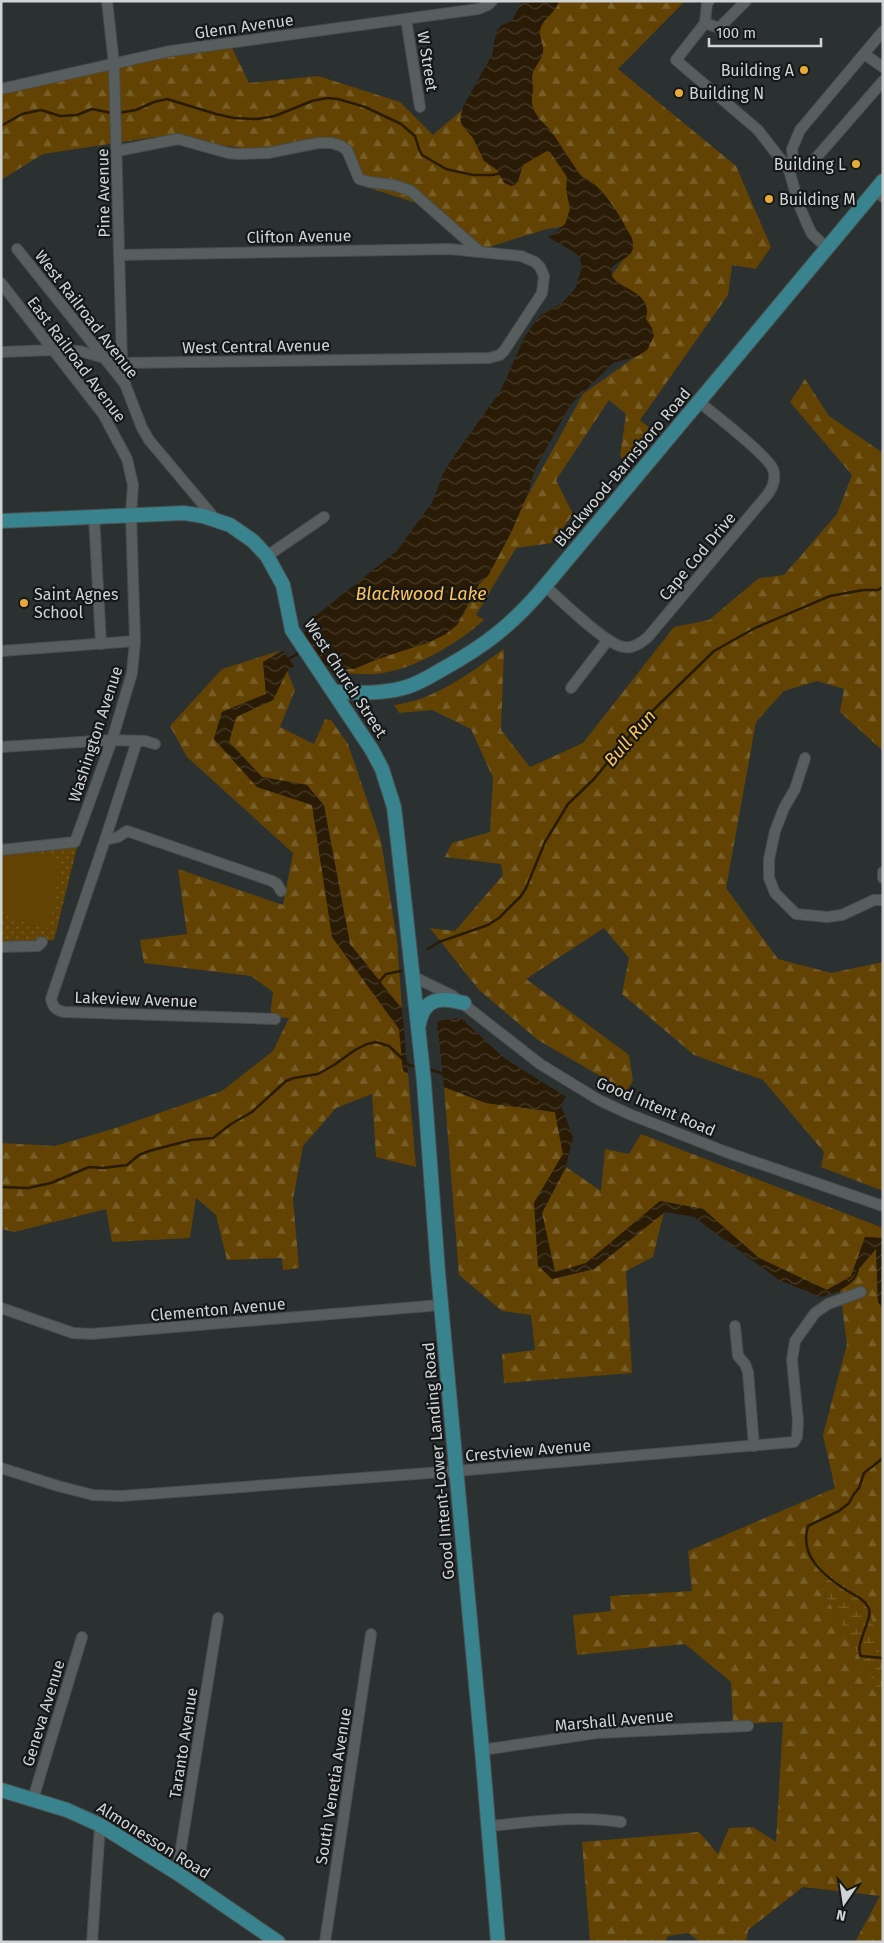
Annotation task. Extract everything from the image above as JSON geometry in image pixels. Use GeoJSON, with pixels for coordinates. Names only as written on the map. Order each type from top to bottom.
{"type":"FeatureCollection","features":[{"type":"Feature","properties":{"kind":"main road","name":"Blackwood-Barnsboro Road"},"geometry":{"type":"LineString","coordinates":[[334,692],[392,690],[408,687],[448,667],[498,634],[516,618],[545,586],[827,248],[880,189]]}},
{"type":"Feature","properties":{"kind":"main road","name":"West Church Street"},"geometry":{"type":"LineString","coordinates":[[1,521],[184,513],[217,520],[242,533],[267,556],[285,590],[289,622],[296,636],[372,750],[389,786],[394,807],[414,977]]}},
{"type":"Feature","properties":{"kind":"main road","name":"Good Intent-Lower Landing Road"},"geometry":{"type":"LineString","coordinates":[[414,977],[498,1942]]}},
{"type":"Feature","properties":{"kind":"main road"},"geometry":{"type":"LineString","coordinates":[[419,1028],[424,1010],[433,1001],[447,999],[464,1003]]}},
{"type":"Feature","properties":{"kind":"main road","name":"Almonesson Road"},"geometry":{"type":"LineString","coordinates":[[1,1790],[67,1810],[100,1825],[177,1873],[278,1942]]}},
{"type":"Feature","properties":{"kind":"street","name":"Pine Avenue"},"geometry":{"type":"LineString","coordinates":[[107,1],[114,64],[122,363],[125,384]]}},
{"type":"Feature","properties":{"kind":"street","name":"Glenn Avenue"},"geometry":{"type":"LineString","coordinates":[[1,88],[170,51],[478,9],[492,1]]}},
{"type":"Feature","properties":{"kind":"street"},"geometry":{"type":"LineString","coordinates":[[709,1],[707,3],[705,23],[676,60],[758,130],[791,168]]}},
{"type":"Feature","properties":{"kind":"street"},"geometry":{"type":"LineString","coordinates":[[705,23],[719,28],[746,1]]}},
{"type":"Feature","properties":{"kind":"street","name":"W Street"},"geometry":{"type":"LineString","coordinates":[[406,19],[420,107]]}},
{"type":"Feature","properties":{"kind":"street"},"geometry":{"type":"LineString","coordinates":[[827,248],[812,234],[798,205],[791,168],[792,149],[800,130],[883,31]]}},
{"type":"Feature","properties":{"kind":"street"},"geometry":{"type":"LineString","coordinates":[[864,54],[881,62]]}},
{"type":"Feature","properties":{"kind":"street"},"geometry":{"type":"LineString","coordinates":[[791,168],[809,166],[883,81]]}},
{"type":"Feature","properties":{"kind":"street"},"geometry":{"type":"LineString","coordinates":[[117,151],[178,139],[238,154],[268,153],[318,143],[332,143],[342,146],[347,150],[359,178],[369,182],[394,185],[411,191],[480,252]]}},
{"type":"Feature","properties":{"kind":"street","name":"West Railroad Avenue"},"geometry":{"type":"LineString","coordinates":[[17,249],[125,384],[146,434],[217,520]]}},
{"type":"Feature","properties":{"kind":"street","name":"Clifton Avenue"},"geometry":{"type":"LineString","coordinates":[[119,254],[450,249],[512,254],[528,258],[540,267],[544,276],[542,293],[507,345]]}},
{"type":"Feature","properties":{"kind":"street","name":"East Railroad Avenue"},"geometry":{"type":"LineString","coordinates":[[1,283],[103,414],[127,459],[132,485],[131,514]]}},
{"type":"Feature","properties":{"kind":"street","name":"West Central Avenue"},"geometry":{"type":"LineString","coordinates":[[1,352],[80,351],[122,363],[489,358],[500,355],[507,345]]}},
{"type":"Feature","properties":{"kind":"street","name":"Cape Cod Drive"},"geometry":{"type":"LineString","coordinates":[[545,586],[608,640],[628,648],[639,644],[648,637],[768,494],[774,483],[774,470],[767,460],[699,402]]}},
{"type":"Feature","properties":{"kind":"street","name":"Washington Avenue"},"geometry":{"type":"LineString","coordinates":[[1,850],[75,842],[112,740],[132,673],[135,641],[131,514]]}},
{"type":"Feature","properties":{"kind":"street"},"geometry":{"type":"LineString","coordinates":[[94,516],[101,644]]}},
{"type":"Feature","properties":{"kind":"street"},"geometry":{"type":"LineString","coordinates":[[267,556],[324,517]]}},
{"type":"Feature","properties":{"kind":"street"},"geometry":{"type":"LineString","coordinates":[[571,688],[608,640]]}},
{"type":"Feature","properties":{"kind":"street"},"geometry":{"type":"LineString","coordinates":[[1,651],[135,641]]}},
{"type":"Feature","properties":{"kind":"street"},"geometry":{"type":"LineString","coordinates":[[1,747],[112,740],[145,741],[155,744]]}},
{"type":"Feature","properties":{"kind":"street"},"geometry":{"type":"LineString","coordinates":[[105,840],[136,741]]}},
{"type":"Feature","properties":{"kind":"street"},"geometry":{"type":"LineString","coordinates":[[805,758],[795,789],[784,808],[775,831],[769,878],[775,893],[796,914],[827,917],[842,914],[874,900],[883,900]]}},
{"type":"Feature","properties":{"kind":"street"},"geometry":{"type":"LineString","coordinates":[[105,840],[118,837],[127,831],[272,881],[277,884],[280,891]]}},
{"type":"Feature","properties":{"kind":"street","name":"Lakeview Avenue"},"geometry":{"type":"LineString","coordinates":[[105,840],[51,999],[54,1007],[58,1011],[275,1019]]}},
{"type":"Feature","properties":{"kind":"street"},"geometry":{"type":"LineString","coordinates":[[883,872],[883,878]]}},
{"type":"Feature","properties":{"kind":"street"},"geometry":{"type":"LineString","coordinates":[[1,947],[38,946],[42,942]]}},
{"type":"Feature","properties":{"kind":"street","name":"Good Intent Road"},"geometry":{"type":"LineString","coordinates":[[414,977],[440,988],[464,1003],[540,1064],[570,1084],[622,1111],[726,1152],[883,1206]]}},
{"type":"Feature","properties":{"kind":"street","name":"Crestview Avenue"},"geometry":{"type":"LineString","coordinates":[[1,1468],[84,1493],[121,1496],[456,1471],[794,1442],[797,1437],[798,1421],[792,1360],[796,1341],[815,1313],[828,1304],[855,1294]]}},
{"type":"Feature","properties":{"kind":"street","name":"Clementon Avenue"},"geometry":{"type":"LineString","coordinates":[[1,1308],[73,1333],[91,1334],[442,1305]]}},
{"type":"Feature","properties":{"kind":"street"},"geometry":{"type":"LineString","coordinates":[[735,1326],[738,1356],[745,1364],[748,1372],[754,1446]]}},
{"type":"Feature","properties":{"kind":"street","name":"Taranto Avenue"},"geometry":{"type":"LineString","coordinates":[[177,1873],[218,1618]]}},
{"type":"Feature","properties":{"kind":"street","name":"South Venetia Avenue"},"geometry":{"type":"LineString","coordinates":[[325,1942],[371,1634]]}},
{"type":"Feature","properties":{"kind":"street","name":"Geneva Avenue"},"geometry":{"type":"LineString","coordinates":[[33,1799],[82,1637]]}},
{"type":"Feature","properties":{"kind":"street","name":"Marshall Avenue"},"geometry":{"type":"LineString","coordinates":[[482,1750],[597,1733],[748,1726]]}},
{"type":"Feature","properties":{"kind":"street"},"geometry":{"type":"LineString","coordinates":[[489,1826],[566,1819],[605,1819],[622,1822]]}},
{"type":"Feature","properties":{"kind":"street"},"geometry":{"type":"LineString","coordinates":[[92,1942],[100,1825]]}},
{"type":"Feature","properties":{"kind":"green space"},"geometry":{"type":"Polygon","coordinates":[[[552,1],[685,1],[618,69],[736,166],[771,247],[756,269],[732,265],[728,295],[640,420],[652,430],[625,462],[620,456],[626,414],[609,400],[556,480],[573,514],[552,543],[516,548],[476,615],[484,620],[447,647],[404,668],[375,674],[340,673],[337,668],[457,625],[583,394],[649,347],[633,298],[611,276],[633,246],[621,218],[547,229],[482,249],[426,206],[357,184],[344,141],[281,153],[155,137],[43,154],[1,180],[1,89],[102,63],[231,46],[249,83],[318,76],[400,102],[433,135],[461,111],[552,1]]]}},
{"type":"Feature","properties":{"kind":"green space"},"geometry":{"type":"Polygon","coordinates":[[[805,379],[829,416],[883,453],[883,751],[840,712],[844,689],[817,681],[784,691],[756,722],[726,888],[778,959],[831,973],[883,962],[883,1191],[821,1167],[824,1152],[763,1080],[694,1055],[622,994],[629,958],[604,928],[526,979],[629,1055],[633,1081],[626,1091],[538,1040],[479,990],[430,928],[455,931],[503,875],[501,864],[445,857],[452,843],[490,832],[493,778],[471,729],[432,710],[399,713],[394,705],[424,697],[452,684],[504,649],[501,730],[530,767],[583,743],[674,627],[709,620],[759,578],[784,575],[837,514],[852,475],[790,402],[805,379]]]}},
{"type":"Feature","properties":{"kind":"green space"},"geometry":{"type":"Polygon","coordinates":[[[282,650],[263,662],[266,694],[222,712],[214,739],[257,787],[312,805],[332,936],[399,1029],[403,1071],[408,1073],[416,1167],[376,1157],[372,1094],[336,1108],[303,1146],[293,1199],[299,1268],[283,1270],[282,1258],[227,1260],[216,1215],[196,1198],[190,1238],[112,1242],[106,1209],[14,1232],[1,1229],[1,1143],[55,1146],[119,1127],[222,1091],[273,1051],[289,1018],[270,1017],[273,992],[251,976],[144,963],[140,940],[187,934],[178,869],[283,905],[293,853],[187,757],[170,726],[222,669],[282,650]]]}},
{"type":"Feature","properties":{"kind":"green space"},"geometry":{"type":"Polygon","coordinates":[[[287,671],[295,690],[280,727],[314,744],[325,719],[331,720],[348,744],[381,841],[397,940],[402,1009],[350,944],[324,805],[307,785],[262,777],[229,742],[236,717],[273,700],[287,671]]]}},
{"type":"Feature","properties":{"kind":"green space"},"geometry":{"type":"Polygon","coordinates":[[[77,847],[54,940],[1,944],[1,853],[77,847]]]}},
{"type":"Feature","properties":{"kind":"green space"},"geometry":{"type":"Polygon","coordinates":[[[1,855],[48,856],[59,869],[50,928],[23,922],[5,909],[1,899],[1,855]]]}},
{"type":"Feature","properties":{"kind":"green space"},"geometry":{"type":"Polygon","coordinates":[[[444,1087],[486,1103],[555,1112],[563,1154],[534,1203],[552,1279],[594,1269],[664,1212],[653,1257],[626,1271],[632,1373],[504,1383],[502,1354],[535,1350],[531,1315],[502,1311],[459,1275],[444,1087]]]}},
{"type":"Feature","properties":{"kind":"green space"},"geometry":{"type":"Polygon","coordinates":[[[641,1134],[883,1228],[883,1244],[882,1238],[865,1237],[851,1277],[827,1290],[759,1258],[703,1209],[660,1201],[586,1264],[555,1272],[542,1213],[566,1167],[601,1191],[605,1149],[629,1154],[641,1134]]]}},
{"type":"Feature","properties":{"kind":"green space"},"geometry":{"type":"Polygon","coordinates":[[[876,1248],[878,1302],[883,1309],[883,1661],[823,1591],[883,1699],[883,1942],[855,1942],[880,1896],[803,1887],[748,1930],[746,1942],[700,1942],[688,1933],[668,1936],[665,1942],[590,1942],[582,1842],[699,1832],[718,1854],[729,1828],[753,1827],[776,1842],[783,1722],[733,1724],[731,1682],[685,1644],[577,1655],[573,1615],[611,1611],[610,1596],[692,1591],[688,1551],[835,1488],[823,1435],[847,1344],[840,1291],[876,1248]]]}},
{"type":"Feature","properties":{"kind":"green space"},"geometry":{"type":"Polygon","coordinates":[[[829,1569],[868,1601],[880,1656],[883,1661],[883,1699],[823,1591],[829,1569]]]}},
{"type":"Feature","properties":{"kind":"water","name":"Blackwood Lake"},"geometry":{"type":"Polygon","coordinates":[[[522,1],[559,1],[540,30],[543,52],[532,76],[533,107],[538,117],[551,131],[581,176],[589,180],[611,202],[632,238],[633,246],[629,256],[614,265],[611,272],[615,280],[634,292],[645,302],[647,310],[646,319],[652,328],[654,336],[647,350],[638,356],[613,363],[572,403],[535,469],[528,493],[511,533],[488,576],[479,584],[457,625],[446,634],[430,642],[354,669],[328,670],[304,634],[306,628],[313,618],[397,551],[433,501],[448,465],[501,390],[524,338],[540,316],[562,303],[575,289],[582,268],[577,254],[548,237],[565,224],[570,209],[566,190],[567,177],[550,152],[547,151],[523,165],[518,181],[515,185],[511,186],[504,183],[497,170],[484,161],[473,138],[462,125],[460,119],[463,107],[493,53],[497,31],[502,25],[512,21],[522,1]]]}},
{"type":"Feature","properties":{"kind":"water"},"geometry":{"type":"Polygon","coordinates":[[[283,651],[294,666],[287,671],[273,700],[236,717],[229,742],[262,777],[307,785],[324,806],[350,944],[402,1009],[408,1073],[403,1071],[399,1029],[332,937],[312,805],[257,787],[214,739],[222,712],[266,694],[263,662],[283,651]]]}},
{"type":"Feature","properties":{"kind":"water"},"geometry":{"type":"Polygon","coordinates":[[[461,1018],[504,1058],[566,1097],[561,1105],[573,1137],[566,1167],[542,1213],[555,1272],[586,1263],[660,1201],[703,1209],[759,1258],[827,1290],[851,1276],[865,1237],[882,1238],[883,1309],[878,1302],[876,1249],[840,1291],[821,1297],[779,1280],[694,1217],[665,1212],[594,1269],[552,1279],[538,1266],[534,1203],[563,1154],[555,1112],[486,1103],[444,1087],[437,1021],[461,1018]]]}},
{"type":"Feature","properties":{"kind":"waterway"},"geometry":{"type":"LineString","coordinates":[[118,113],[136,110],[154,102],[167,99],[216,114],[234,118],[257,119],[275,116],[312,101],[327,98],[338,99],[365,107],[401,124],[415,136],[422,155],[446,169],[473,175],[503,173]]}},
{"type":"Feature","properties":{"kind":"waterway"},"geometry":{"type":"LineString","coordinates":[[1,126],[22,114],[41,110],[60,116],[77,115],[92,109],[112,113]]}},
{"type":"Feature","properties":{"kind":"waterway","name":"Bull Run"},"geometry":{"type":"LineString","coordinates":[[428,949],[439,942],[488,925],[499,918],[521,896],[545,842],[568,804],[594,779],[640,723],[714,651],[755,628],[830,596],[863,590],[878,590],[883,587]]}},
{"type":"Feature","properties":{"kind":"waterway"},"geometry":{"type":"LineString","coordinates":[[287,660],[302,651]]}},
{"type":"Feature","properties":{"kind":"waterway","name":"Bull Run"},"geometry":{"type":"LineString","coordinates":[[379,982],[386,974],[401,971]]}},
{"type":"Feature","properties":{"kind":"waterway"},"geometry":{"type":"LineString","coordinates":[[1,1187],[28,1188],[51,1183],[89,1167],[103,1168],[127,1165],[139,1155],[149,1151],[191,1140],[213,1138],[231,1124],[252,1112],[286,1081],[318,1074],[367,1044],[376,1042],[389,1046],[409,1065],[418,1067]]}},
{"type":"Feature","properties":{"kind":"waterway"},"geometry":{"type":"LineString","coordinates":[[428,1069],[444,1074]]}},
{"type":"Feature","properties":{"kind":"waterway"},"geometry":{"type":"LineString","coordinates":[[843,1287],[854,1279],[858,1267]]}},
{"type":"Feature","properties":{"kind":"waterway"},"geometry":{"type":"LineString","coordinates":[[883,1458],[864,1473],[859,1488],[849,1503],[839,1511],[808,1526],[806,1537],[810,1555],[821,1571],[862,1600],[869,1609],[870,1613],[860,1645],[859,1651],[861,1656],[883,1658]]}},
{"type":"Feature","properties":{"kind":"place","name":"Building A"},"geometry":{"type":"Point","coordinates":[804,70]}},
{"type":"Feature","properties":{"kind":"place","name":"Building N"},"geometry":{"type":"Point","coordinates":[679,93]}},
{"type":"Feature","properties":{"kind":"place","name":"Building L"},"geometry":{"type":"Point","coordinates":[856,164]}},
{"type":"Feature","properties":{"kind":"place","name":"Building M"},"geometry":{"type":"Point","coordinates":[769,199]}},
{"type":"Feature","properties":{"kind":"place","name":"Saint Agnes School"},"geometry":{"type":"Point","coordinates":[24,603]}}]}
